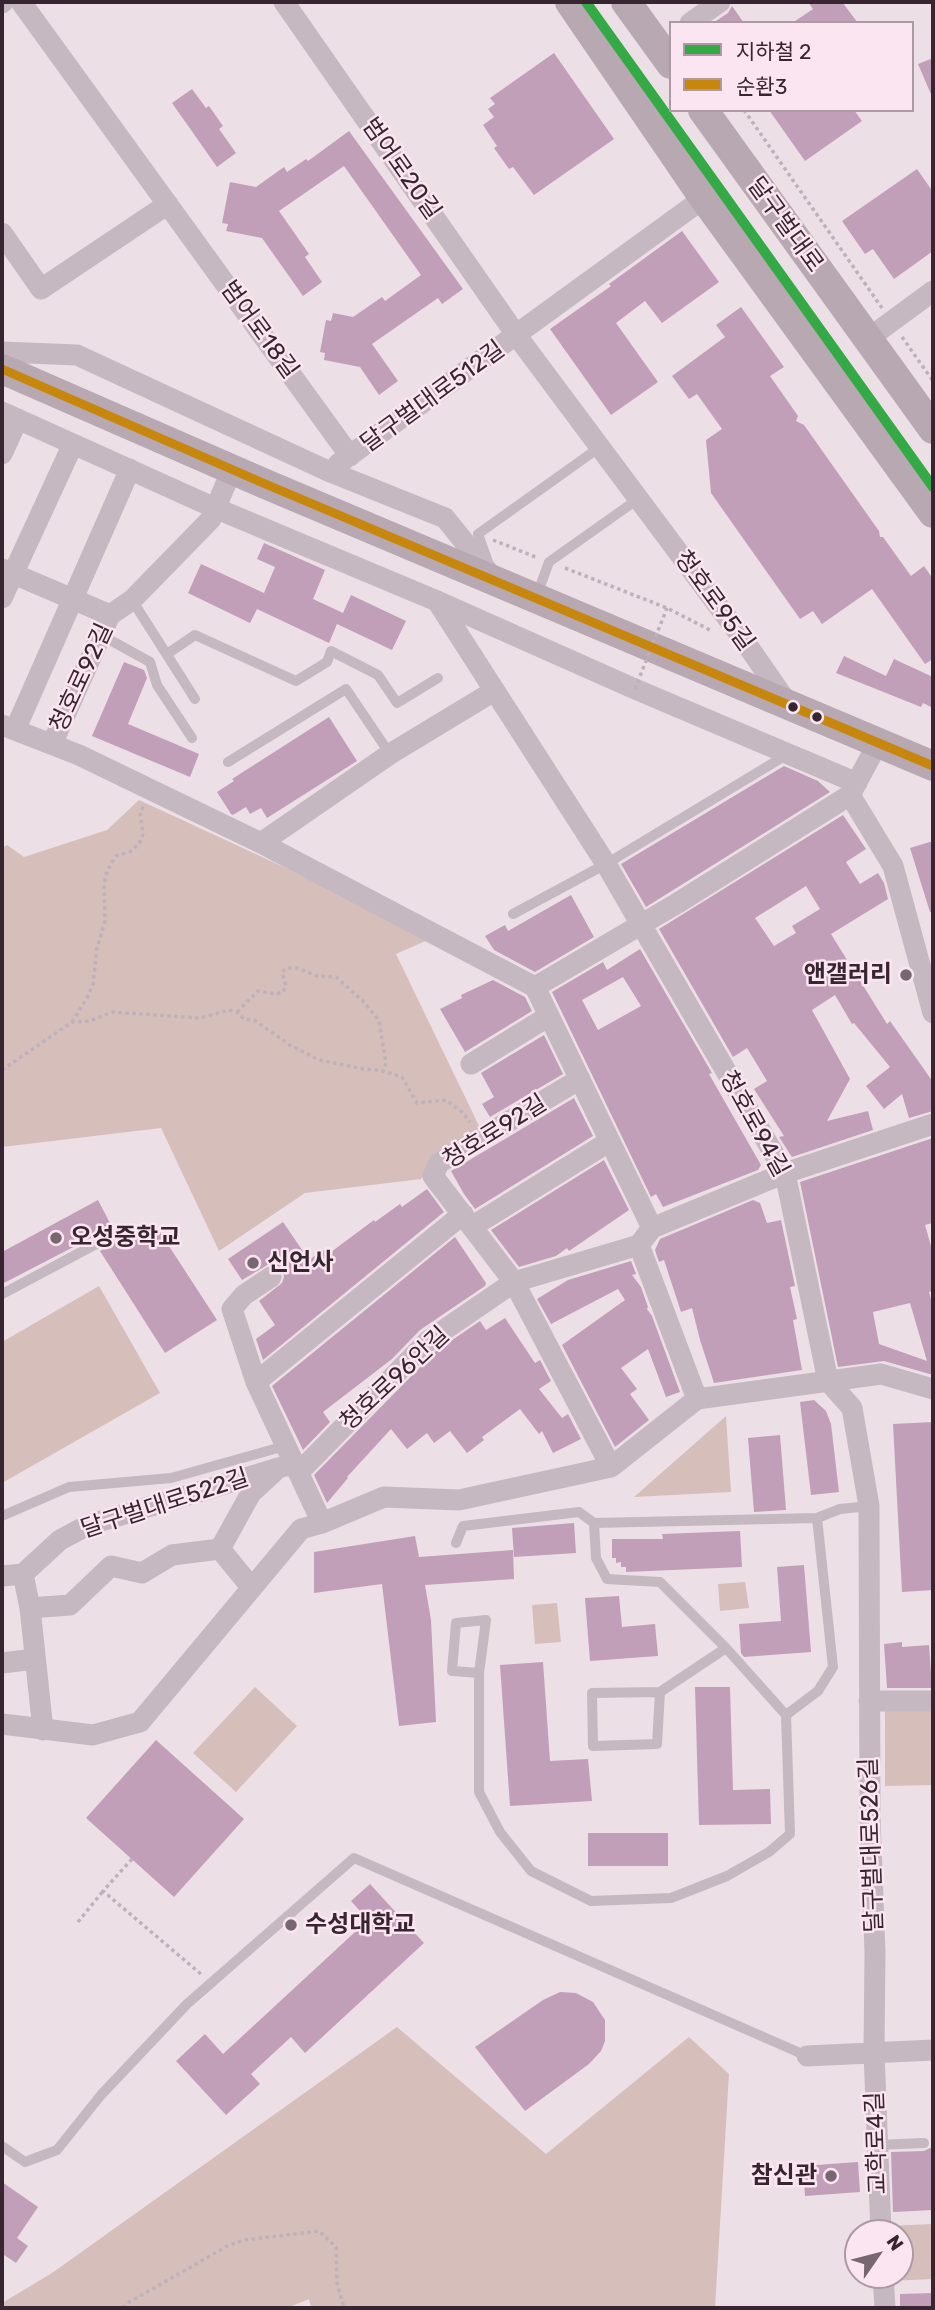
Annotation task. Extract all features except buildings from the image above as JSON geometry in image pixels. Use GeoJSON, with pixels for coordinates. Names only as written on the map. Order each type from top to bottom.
{"type":"FeatureCollection","features":[{"type":"Feature","properties":{"kind":"main road","name":"달구벌대로"},"geometry":{"type":"LineString","coordinates":[[570,2],[704,198],[933,513]]}},
{"type":"Feature","properties":{"kind":"main road"},"geometry":{"type":"LineString","coordinates":[[626,2],[666,48]]}},
{"type":"Feature","properties":{"kind":"main road","name":"달구벌대로"},"geometry":{"type":"LineString","coordinates":[[704,112],[747,174],[880,329],[933,429]]}},
{"type":"Feature","properties":{"kind":"main road"},"geometry":{"type":"LineString","coordinates":[[2,369],[933,766]]}},
{"type":"Feature","properties":{"kind":"street","name":"범어로20길"},"geometry":{"type":"LineString","coordinates":[[285,2],[517,336]]}},
{"type":"Feature","properties":{"kind":"street"},"geometry":{"type":"LineString","coordinates":[[693,21],[720,2]]}},
{"type":"Feature","properties":{"kind":"street","name":"범어로18길"},"geometry":{"type":"LineString","coordinates":[[31,5],[167,204],[350,456]]}},
{"type":"Feature","properties":{"kind":"street","name":"달구벌대로512길"},"geometry":{"type":"LineString","coordinates":[[328,471],[704,198]]}},
{"type":"Feature","properties":{"kind":"street"},"geometry":{"type":"LineString","coordinates":[[3,238],[41,289],[167,204]]}},
{"type":"Feature","properties":{"kind":"street"},"geometry":{"type":"LineString","coordinates":[[880,329],[933,291]]}},
{"type":"Feature","properties":{"kind":"street","name":"청호로95길"},"geometry":{"type":"LineString","coordinates":[[517,336],[743,639],[788,704]]}},
{"type":"Feature","properties":{"kind":"street"},"geometry":{"type":"LineString","coordinates":[[2,352],[77,355],[328,471]]}},
{"type":"Feature","properties":{"kind":"street"},"geometry":{"type":"LineString","coordinates":[[2,454],[10,415],[215,508],[437,601],[788,754],[853,789],[893,866],[933,1013]]}},
{"type":"Feature","properties":{"kind":"street"},"geometry":{"type":"LineString","coordinates":[[2,598],[7,572],[73,444]]}},
{"type":"Feature","properties":{"kind":"street"},"geometry":{"type":"LineString","coordinates":[[52,744],[8,727],[71,600],[130,469]]}},
{"type":"Feature","properties":{"kind":"street","name":"청호로92길"},"geometry":{"type":"LineString","coordinates":[[232,469],[211,519],[132,600],[110,615],[52,744],[261,843],[535,987]]}},
{"type":"Feature","properties":{"kind":"street","name":"달구벌대로512길"},"geometry":{"type":"LineString","coordinates":[[328,471],[445,518],[495,581]]}},
{"type":"Feature","properties":{"kind":"street"},"geometry":{"type":"LineString","coordinates":[[7,572],[110,615]]}},
{"type":"Feature","properties":{"kind":"street","name":"청호로94길"},"geometry":{"type":"LineString","coordinates":[[437,601],[606,864],[785,1173],[828,1381]]}},
{"type":"Feature","properties":{"kind":"street"},"geometry":{"type":"LineString","coordinates":[[261,843],[390,754],[494,691]]}},
{"type":"Feature","properties":{"kind":"street"},"geometry":{"type":"LineString","coordinates":[[697,1399],[645,1236],[610,1141],[535,987],[640,926],[853,789],[878,743]]}},
{"type":"Feature","properties":{"kind":"street"},"geometry":{"type":"LineString","coordinates":[[471,1063],[549,1016]]}},
{"type":"Feature","properties":{"kind":"street","name":"청호로92길"},"geometry":{"type":"LineString","coordinates":[[514,1282],[433,1176],[439,1163],[580,1079]]}},
{"type":"Feature","properties":{"kind":"street","name":"청호로96안길"},"geometry":{"type":"LineString","coordinates":[[287,1467],[305,1466],[428,1341],[514,1282],[645,1236],[785,1173],[933,1124]]}},
{"type":"Feature","properties":{"kind":"street"},"geometry":{"type":"LineString","coordinates":[[256,1382],[468,1220],[610,1141]]}},
{"type":"Feature","properties":{"kind":"street"},"geometry":{"type":"LineString","coordinates":[[271,1277],[244,1295],[232,1308],[256,1382],[285,1446],[287,1467],[322,1523]]}},
{"type":"Feature","properties":{"kind":"street"},"geometry":{"type":"LineString","coordinates":[[514,1282],[611,1467]]}},
{"type":"Feature","properties":{"kind":"street"},"geometry":{"type":"LineString","coordinates":[[2,1724],[93,1735],[141,1722],[301,1529],[384,1497],[459,1500],[611,1467],[697,1399],[881,1374],[933,1389]]}},
{"type":"Feature","properties":{"kind":"street","name":"달구벌대로526길"},"geometry":{"type":"LineString","coordinates":[[828,1381],[852,1408],[870,1506],[870,1817],[876,1952],[874,2052]]}},
{"type":"Feature","properties":{"kind":"street","name":"달구벌대로522길"},"geometry":{"type":"LineString","coordinates":[[30,1608],[70,1605],[111,1566],[142,1573],[172,1555],[220,1549],[251,1493],[287,1467]]}},
{"type":"Feature","properties":{"kind":"street","name":"달구벌대로522길"},"geometry":{"type":"LineString","coordinates":[[43,1730],[30,1608],[12,1575],[60,1540],[88,1525],[287,1467]]}},
{"type":"Feature","properties":{"kind":"street"},"geometry":{"type":"LineString","coordinates":[[220,1549],[251,1587]]}},
{"type":"Feature","properties":{"kind":"street"},"geometry":{"type":"LineString","coordinates":[[2,1663],[35,1659]]}},
{"type":"Feature","properties":{"kind":"street"},"geometry":{"type":"LineString","coordinates":[[869,1701],[933,1701]]}},
{"type":"Feature","properties":{"kind":"street"},"geometry":{"type":"LineString","coordinates":[[807,2056],[933,2050]]}},
{"type":"Feature","properties":{"kind":"street","name":"교학로4길"},"geometry":{"type":"LineString","coordinates":[[874,2052],[880,2219]]}},
{"type":"Feature","properties":{"kind":"street"},"geometry":{"type":"LineString","coordinates":[[884,2289],[885,2308]]}},
{"type":"Feature","properties":{"kind":"lane"},"geometry":{"type":"LineString","coordinates":[[495,581],[478,534],[600,447]]}},
{"type":"Feature","properties":{"kind":"lane"},"geometry":{"type":"LineString","coordinates":[[536,598],[550,562],[638,499]]}},
{"type":"Feature","properties":{"kind":"lane"},"geometry":{"type":"LineString","coordinates":[[132,600],[195,699]]}},
{"type":"Feature","properties":{"kind":"lane"},"geometry":{"type":"LineString","coordinates":[[101,635],[150,662],[157,685],[192,738]]}},
{"type":"Feature","properties":{"kind":"lane"},"geometry":{"type":"LineString","coordinates":[[167,654],[195,635],[296,681],[327,662],[331,651],[378,675],[397,703],[438,678]]}},
{"type":"Feature","properties":{"kind":"lane"},"geometry":{"type":"LineString","coordinates":[[228,762],[346,688],[390,754]]}},
{"type":"Feature","properties":{"kind":"lane"},"geometry":{"type":"LineString","coordinates":[[513,914],[606,864],[788,754]]}},
{"type":"Feature","properties":{"kind":"lane"},"geometry":{"type":"LineString","coordinates":[[2,1294],[115,1234]]}},
{"type":"Feature","properties":{"kind":"lane"},"geometry":{"type":"LineString","coordinates":[[2,1516],[69,1487],[171,1478],[285,1446]]}},
{"type":"Feature","properties":{"kind":"lane"},"geometry":{"type":"LineString","coordinates":[[456,1543],[463,1526],[579,1512],[594,1523],[817,1518],[840,1509],[870,1506]]}},
{"type":"Feature","properties":{"kind":"lane"},"geometry":{"type":"LineString","coordinates":[[786,1715],[818,1691],[833,1667],[817,1518]]}},
{"type":"Feature","properties":{"kind":"lane"},"geometry":{"type":"LineString","coordinates":[[479,1672],[452,1671],[456,1623],[486,1620],[479,1672],[479,1792],[500,1832],[531,1871],[591,1901],[671,1898],[727,1875],[769,1852],[790,1834],[786,1715],[726,1648],[660,1582],[607,1579],[596,1559],[594,1523]]}},
{"type":"Feature","properties":{"kind":"lane"},"geometry":{"type":"LineString","coordinates":[[660,1692],[657,1744],[593,1746],[592,1693],[660,1692],[726,1648]]}},
{"type":"Feature","properties":{"kind":"lane"},"geometry":{"type":"LineString","coordinates":[[2,2146],[25,2162],[57,2150],[101,2095],[187,2004],[354,1858],[807,2056]]}},
{"type":"Feature","properties":{"kind":"lane"},"geometry":{"type":"LineString","coordinates":[[877,2145],[924,2143]]}},
{"type":"Feature","properties":{"kind":"path"},"geometry":{"type":"LineString","coordinates":[[745,112],[880,329],[933,381]]}},
{"type":"Feature","properties":{"kind":"path"},"geometry":{"type":"LineString","coordinates":[[478,534],[667,608],[711,631],[743,639]]}},
{"type":"Feature","properties":{"kind":"path"},"geometry":{"type":"LineString","coordinates":[[635,689],[667,608]]}},
{"type":"Feature","properties":{"kind":"path"},"geometry":{"type":"LineString","coordinates":[[2,1070],[72,1022],[87,998],[93,984],[97,948],[105,921],[104,884],[107,871],[116,856],[132,851],[140,842],[143,834],[140,818],[142,807],[157,803],[163,795]]}},
{"type":"Feature","properties":{"kind":"path"},"geometry":{"type":"LineString","coordinates":[[237,1012],[258,991],[276,994],[283,992],[286,986],[282,972],[287,968],[297,968],[317,976],[336,977],[365,1003],[379,1021],[386,1063],[384,1071]]}},
{"type":"Feature","properties":{"kind":"path"},"geometry":{"type":"LineString","coordinates":[[72,1022],[90,1021],[112,1012],[200,1018],[229,1010],[237,1012],[244,1019],[254,1020],[290,1045],[319,1060],[384,1071],[402,1077],[417,1103],[446,1101],[462,1112],[471,1124]]}},
{"type":"Feature","properties":{"kind":"path"},"geometry":{"type":"LineString","coordinates":[[78,1922],[132,1859]]}},
{"type":"Feature","properties":{"kind":"path"},"geometry":{"type":"LineString","coordinates":[[103,1891],[212,1983]]}},
{"type":"Feature","properties":{"kind":"path"},"geometry":{"type":"LineString","coordinates":[[123,2308],[229,2245],[245,2240],[319,2231],[336,2247],[337,2283],[344,2308]]}},
{"type":"Feature","properties":{"kind":"shaded area"},"geometry":{"type":"Polygon","coordinates":[[[139,800],[430,939],[396,954],[481,1130],[439,1156],[421,1179],[305,1193],[219,1251],[161,1128],[2,1147],[2,848],[7,845],[24,857],[107,830],[139,800]]]}},
{"type":"Feature","properties":{"kind":"shaded area"},"geometry":{"type":"Polygon","coordinates":[[[99,1286],[160,1393],[2,1483],[2,1342],[99,1286]]]}},
{"type":"Feature","properties":{"kind":"shaded area"},"geometry":{"type":"Polygon","coordinates":[[[726,1416],[731,1492],[634,1497],[726,1416]]]}},
{"type":"Feature","properties":{"kind":"shaded area"},"geometry":{"type":"Polygon","coordinates":[[[745,1582],[749,1608],[720,1611],[718,1584],[745,1582]]]}},
{"type":"Feature","properties":{"kind":"shaded area"},"geometry":{"type":"Polygon","coordinates":[[[557,1603],[561,1642],[535,1644],[532,1605],[557,1603]]]}},
{"type":"Feature","properties":{"kind":"shaded area"},"geometry":{"type":"Polygon","coordinates":[[[255,1687],[297,1726],[236,1792],[193,1753],[255,1687]]]}},
{"type":"Feature","properties":{"kind":"shaded area"},"geometry":{"type":"Polygon","coordinates":[[[885,1711],[933,1711],[933,1785],[885,1786],[885,1711]]]}},
{"type":"Feature","properties":{"kind":"shaded area"},"geometry":{"type":"Polygon","coordinates":[[[397,2027],[546,2154],[689,2037],[729,2074],[715,2308],[311,2308],[309,2299],[287,2308],[2,2308],[2,2303],[52,2273],[397,2027]]]}},
{"type":"Feature","properties":{"kind":"shaded area"},"geometry":{"type":"Polygon","coordinates":[[[933,2224],[933,2279],[914,2280],[914,2225],[933,2224]]]}},
{"type":"Feature","properties":{"kind":"metro line","name":"2"},"geometry":{"type":"LineString","coordinates":[[586,2],[933,487]]}},
{"type":"Feature","properties":{"kind":"transit line","name":"순환3"},"geometry":{"type":"LineString","coordinates":[[2,369],[263,483],[933,766]]}},
{"type":"Feature","properties":{"kind":"place","name":"앤갤러리"},"geometry":{"type":"Point","coordinates":[906,975]}},
{"type":"Feature","properties":{"kind":"place","name":"오성중학교"},"geometry":{"type":"Point","coordinates":[56,1238]}},
{"type":"Feature","properties":{"kind":"place","name":"신언사"},"geometry":{"type":"Point","coordinates":[253,1263]}},
{"type":"Feature","properties":{"kind":"place","name":"수성대학교"},"geometry":{"type":"Point","coordinates":[291,1925]}},
{"type":"Feature","properties":{"kind":"place","name":"참신관"},"geometry":{"type":"Point","coordinates":[831,2176]}}]}
